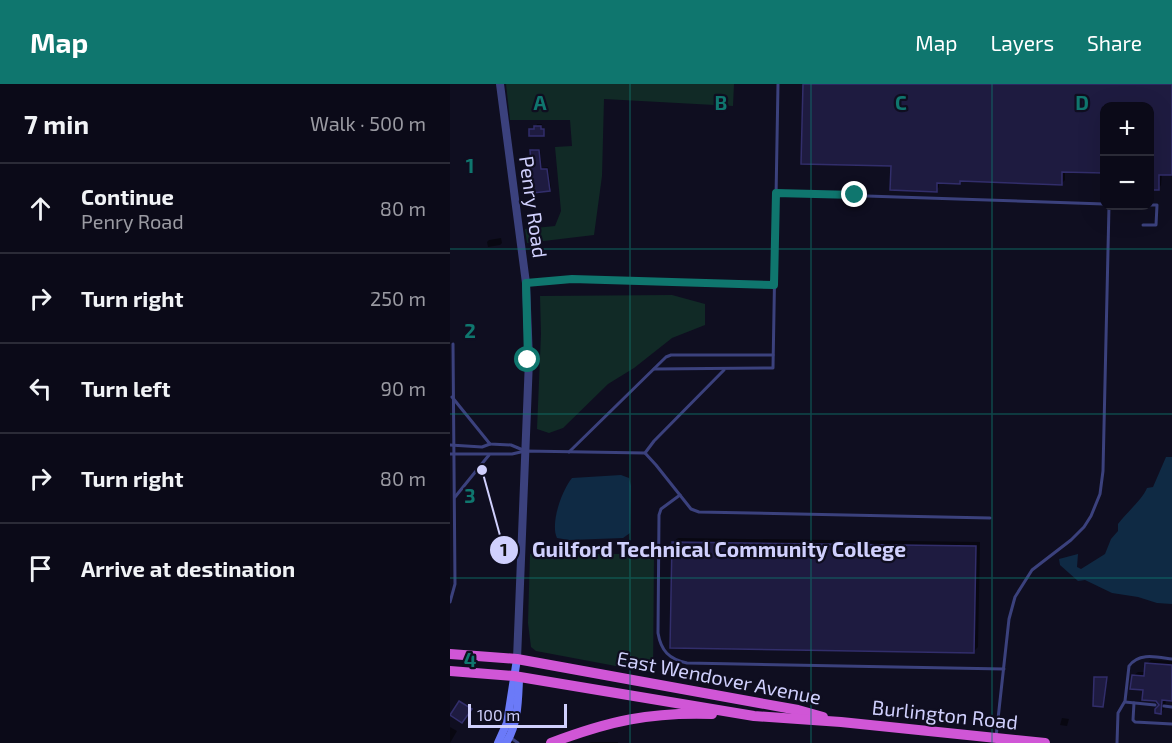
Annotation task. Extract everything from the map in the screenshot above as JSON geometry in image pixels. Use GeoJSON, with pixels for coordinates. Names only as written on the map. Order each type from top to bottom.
{"type":"FeatureCollection","features":[{"type":"Feature","properties":{"kind":"highway","name":"East Wendover Avenue"},"geometry":{"type":"LineString","coordinates":[[450,654],[517,659],[798,710],[841,722]]}},
{"type":"Feature","properties":{"kind":"highway","name":"East Wendover Avenue"},"geometry":{"type":"LineString","coordinates":[[450,671],[516,676],[754,717],[841,722]]}},
{"type":"Feature","properties":{"kind":"highway"},"geometry":{"type":"LineString","coordinates":[[551,743],[598,726],[649,715],[689,713],[754,717]]}},
{"type":"Feature","properties":{"kind":"highway","name":"Burlington Road"},"geometry":{"type":"LineString","coordinates":[[841,722],[1044,743]]}},
{"type":"Feature","properties":{"kind":"main road"},"geometry":{"type":"LineString","coordinates":[[508,740],[517,713],[517,659]]}},
{"type":"Feature","properties":{"kind":"main road"},"geometry":{"type":"LineString","coordinates":[[498,743],[507,723],[516,676]]}},
{"type":"Feature","properties":{"kind":"street","name":"Penry Road"},"geometry":{"type":"LineString","coordinates":[[500,84],[526,283],[529,333],[517,659]]}},
{"type":"Feature","properties":{"kind":"lane"},"geometry":{"type":"LineString","coordinates":[[654,369],[773,368],[778,84]]}},
{"type":"Feature","properties":{"kind":"lane"},"geometry":{"type":"LineString","coordinates":[[776,193],[1100,204]]}},
{"type":"Feature","properties":{"kind":"lane"},"geometry":{"type":"LineString","coordinates":[[1143,225],[1156,225],[1157,205],[1154,205]]}},
{"type":"Feature","properties":{"kind":"lane"},"geometry":{"type":"LineString","coordinates":[[996,738],[1009,619],[1018,589],[1039,563],[1078,534],[1091,516],[1100,494],[1103,471],[1109,210]]}},
{"type":"Feature","properties":{"kind":"lane"},"geometry":{"type":"LineString","coordinates":[[526,283],[572,279],[774,285]]}},
{"type":"Feature","properties":{"kind":"lane"},"geometry":{"type":"LineString","coordinates":[[450,602],[455,584],[452,454],[453,345]]}},
{"type":"Feature","properties":{"kind":"lane"},"geometry":{"type":"LineString","coordinates":[[569,452],[666,357],[671,355],[773,355]]}},
{"type":"Feature","properties":{"kind":"lane"},"geometry":{"type":"LineString","coordinates":[[645,453],[725,369]]}},
{"type":"Feature","properties":{"kind":"lane"},"geometry":{"type":"LineString","coordinates":[[452,396],[490,444]]}},
{"type":"Feature","properties":{"kind":"lane"},"geometry":{"type":"LineString","coordinates":[[452,445],[482,447],[490,444],[511,445],[525,451]]}},
{"type":"Feature","properties":{"kind":"lane"},"geometry":{"type":"LineString","coordinates":[[452,454],[512,454],[525,451],[645,453],[691,509],[709,513],[990,518]]}},
{"type":"Feature","properties":{"kind":"lane"},"geometry":{"type":"LineString","coordinates":[[454,498],[490,454]]}},
{"type":"Feature","properties":{"kind":"lane"},"geometry":{"type":"LineString","coordinates":[[680,495],[661,508],[659,515],[658,633],[663,649],[675,661],[699,664],[1004,669]]}},
{"type":"Feature","properties":{"kind":"lane"},"geometry":{"type":"LineString","coordinates":[[1117,743],[1118,713],[1125,702],[1129,666],[1138,657],[1155,656],[1172,659]]}},
{"type":"Feature","properties":{"kind":"lane"},"geometry":{"type":"LineString","coordinates":[[1125,702],[1155,705]]}},
{"type":"Feature","properties":{"kind":"lane"},"geometry":{"type":"LineString","coordinates":[[1134,703],[1133,720],[1135,722],[1172,724]]}},
{"type":"Feature","properties":{"kind":"lane"},"geometry":{"type":"LineString","coordinates":[[1164,706],[1172,706]]}},
{"type":"Feature","properties":{"kind":"lane"},"geometry":{"type":"LineString","coordinates":[[508,740],[518,743]]}},
{"type":"Feature","properties":{"kind":"green space"},"geometry":{"type":"Polygon","coordinates":[[[506,84],[734,84],[733,106],[604,99],[602,176],[594,235],[527,243],[525,229],[555,226],[561,211],[555,147],[572,146],[570,120],[510,120],[506,84]]]}},
{"type":"Feature","properties":{"kind":"green space"},"geometry":{"type":"Polygon","coordinates":[[[672,295],[705,304],[705,325],[672,338],[634,368],[608,384],[563,428],[549,433],[537,429],[541,334],[540,296],[672,295]]]}},
{"type":"Feature","properties":{"kind":"green space"},"geometry":{"type":"Polygon","coordinates":[[[530,554],[654,554],[653,673],[536,651],[531,647],[528,623],[530,554]]]}},
{"type":"Feature","properties":{"kind":"water"},"geometry":{"type":"Polygon","coordinates":[[[1166,457],[1172,457],[1172,604],[1112,593],[1085,580],[1078,581],[1060,565],[1059,559],[1078,554],[1077,567],[1081,569],[1105,554],[1111,539],[1118,531],[1118,524],[1147,488],[1153,487],[1166,457]]]}},
{"type":"Feature","properties":{"kind":"water"},"geometry":{"type":"Polygon","coordinates":[[[621,475],[629,478],[631,486],[630,533],[623,538],[569,540],[557,538],[555,524],[558,507],[564,490],[572,478],[621,475]]]}},
{"type":"Feature","properties":{"kind":"building"},"geometry":{"type":"Polygon","coordinates":[[[803,84],[1172,84],[1172,175],[1159,175],[1159,190],[1154,190],[1154,102],[1100,102],[1100,173],[1062,172],[1062,185],[960,181],[960,184],[937,183],[937,192],[890,190],[891,166],[801,164],[803,84]]]}},
{"type":"Feature","properties":{"kind":"building"},"geometry":{"type":"Polygon","coordinates":[[[534,126],[541,126],[541,129],[544,129],[544,136],[529,136],[529,129],[534,129],[534,126]]]}},
{"type":"Feature","properties":{"kind":"building"},"geometry":{"type":"Polygon","coordinates":[[[530,150],[539,150],[541,169],[547,169],[550,191],[533,193],[530,150]]]}},
{"type":"Feature","properties":{"kind":"building"},"geometry":{"type":"Polygon","coordinates":[[[672,542],[976,546],[974,653],[670,648],[672,542]]]}},
{"type":"Feature","properties":{"kind":"building"},"geometry":{"type":"Polygon","coordinates":[[[1145,663],[1172,665],[1172,701],[1162,700],[1161,714],[1155,713],[1159,705],[1156,701],[1142,700],[1143,690],[1130,689],[1132,675],[1144,676],[1145,663]]]}},
{"type":"Feature","properties":{"kind":"building"},"geometry":{"type":"Polygon","coordinates":[[[1094,677],[1107,677],[1103,707],[1093,706],[1094,677]]]}},
{"type":"Feature","properties":{"kind":"building"},"geometry":{"type":"Polygon","coordinates":[[[459,701],[472,709],[462,723],[450,715],[459,701]]]}},
{"type":"Feature","properties":{"kind":"place","name":"Guilford Technical Community College"},"geometry":{"type":"Point","coordinates":[482,470]}},
{"type":"Feature","properties":{"kind":"route"},"geometry":{"type":"LineString","coordinates":[[528,360],[526,283],[572,279],[774,285],[776,193],[855,195]]}}]}
